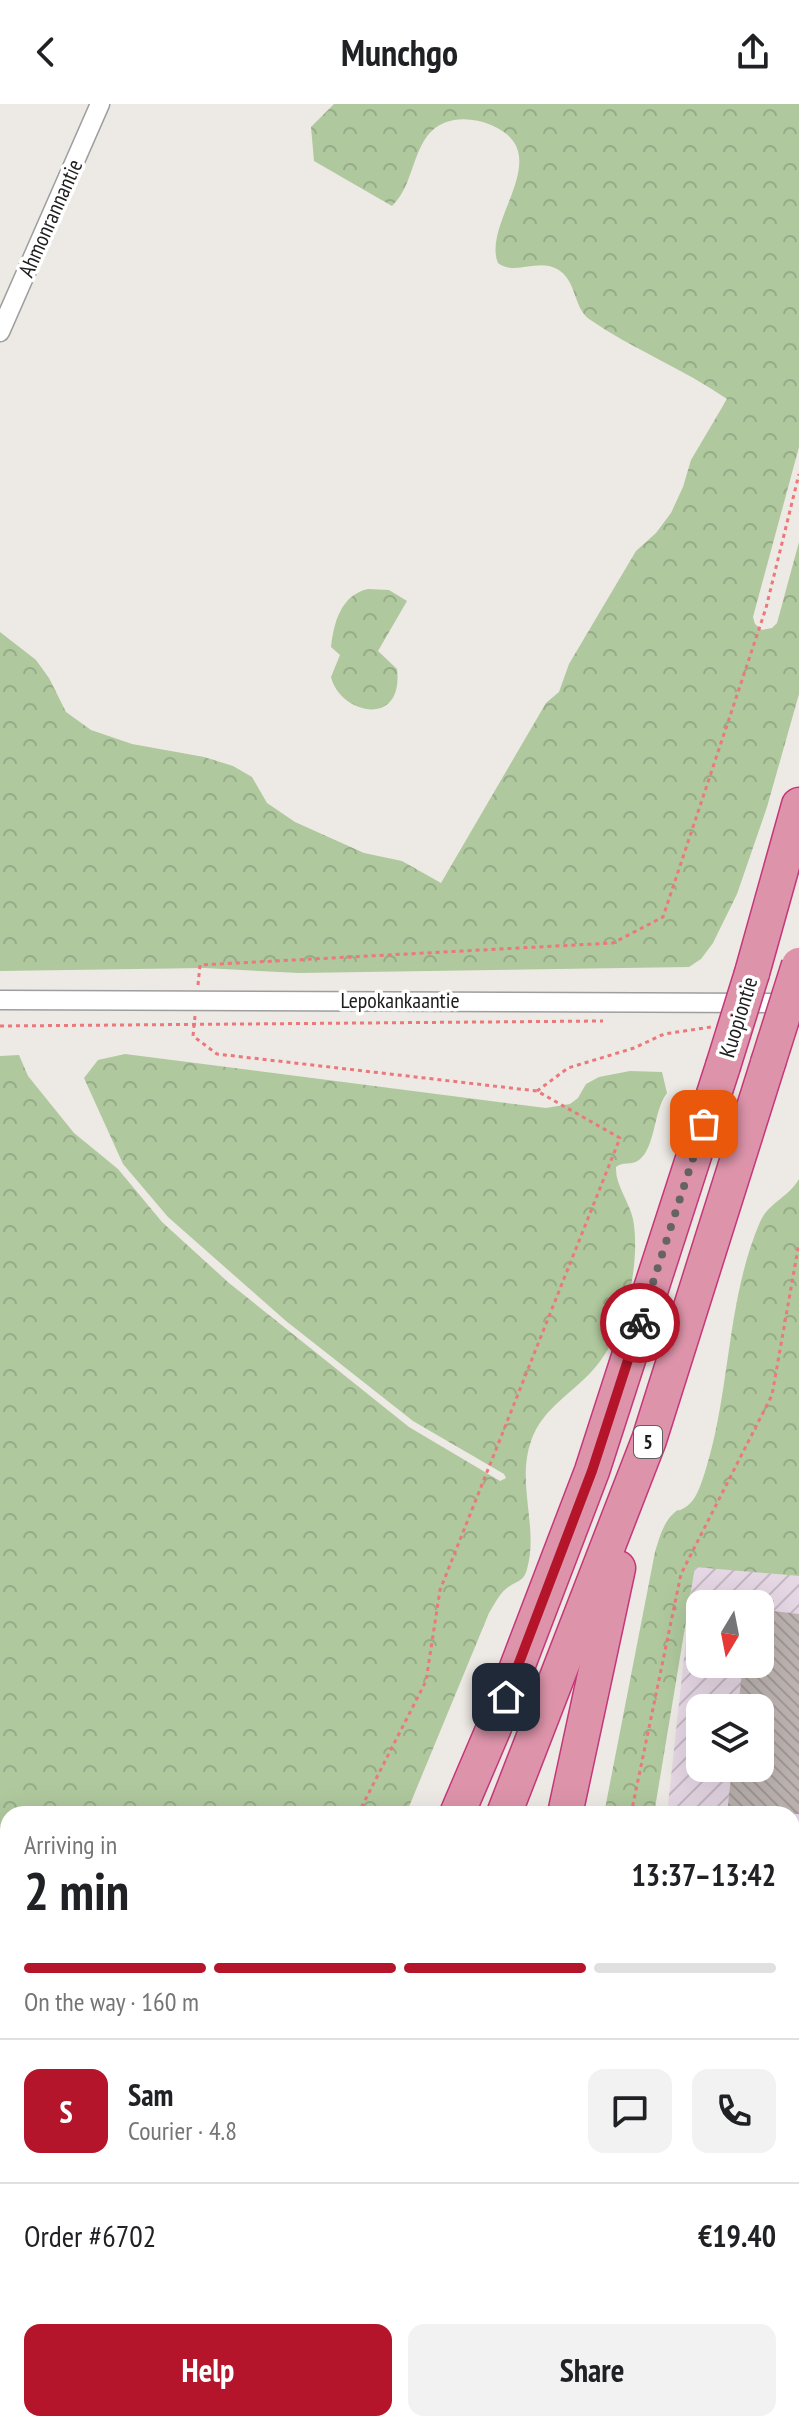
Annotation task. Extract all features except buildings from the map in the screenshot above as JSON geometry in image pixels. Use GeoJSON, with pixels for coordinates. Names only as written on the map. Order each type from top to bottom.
{"type":"FeatureCollection","features":[{"type":"Feature","properties":{"kind":"highway","name":"Kuopiontie"},"geometry":{"type":"LineString","coordinates":[[460,1806],[495,1725],[592,1471],[752,973],[799,805]]}},
{"type":"Feature","properties":{"kind":"highway","name":"Kuopiontie"},"geometry":{"type":"LineString","coordinates":[[507,1806],[649,1440],[799,964]]}},
{"type":"Feature","properties":{"kind":"highway"},"geometry":{"type":"LineString","coordinates":[[567,1806],[592,1679],[649,1440]]}},
{"type":"Feature","properties":{"kind":"street","name":"Ahmonrannantie"},"geometry":{"type":"LineString","coordinates":[[0,332],[100,104]]}},
{"type":"Feature","properties":{"kind":"street","name":"Lepokankaantie"},"geometry":{"type":"LineString","coordinates":[[0,1000],[799,1003]]}},
{"type":"Feature","properties":{"kind":"path"},"geometry":{"type":"LineString","coordinates":[[362,1806],[426,1681],[440,1590],[620,1138],[537,1091],[217,1054],[193,1036],[200,965],[613,943],[663,917],[766,608],[799,474]]}},
{"type":"Feature","properties":{"kind":"path"},"geometry":{"type":"LineString","coordinates":[[0,1026],[615,1021]]}},
{"type":"Feature","properties":{"kind":"path"},"geometry":{"type":"LineString","coordinates":[[537,1091],[568,1068],[634,1048],[664,1034],[711,1027]]}},
{"type":"Feature","properties":{"kind":"path"},"geometry":{"type":"LineString","coordinates":[[633,1806],[681,1574],[772,1395],[799,1243]]}},
{"type":"Feature","properties":{"kind":"shaded area"},"geometry":{"type":"Polygon","coordinates":[[[694,1566],[799,1576],[799,1806],[668,1806],[686,1639],[686,1678],[774,1678],[774,1590],[691,1590],[694,1566]]]}},
{"type":"Feature","properties":{"kind":"green space"},"geometry":{"type":"Polygon","coordinates":[[[334,104],[799,104],[799,447],[753,617],[762,630],[772,628],[777,623],[799,542],[799,694],[767,807],[737,894],[713,943],[701,959],[689,967],[299,973],[204,968],[0,971],[0,632],[36,660],[66,712],[91,730],[132,744],[204,757],[233,766],[252,777],[267,803],[295,822],[364,853],[402,861],[441,883],[546,703],[559,692],[569,664],[636,551],[656,533],[671,513],[691,460],[727,399],[589,319],[580,308],[568,280],[557,269],[542,265],[512,268],[498,263],[496,246],[499,228],[519,170],[518,153],[510,137],[491,125],[468,119],[440,125],[422,144],[407,183],[392,206],[314,161],[311,127],[334,104]]]}},
{"type":"Feature","properties":{"kind":"green space"},"geometry":{"type":"Polygon","coordinates":[[[368,589],[389,590],[407,601],[378,651],[397,669],[397,688],[391,701],[382,708],[370,709],[346,700],[331,677],[340,655],[331,647],[340,611],[351,597],[368,589]]]}},
{"type":"Feature","properties":{"kind":"green space"},"geometry":{"type":"Polygon","coordinates":[[[125,1054],[546,1108],[570,1104],[578,1098],[586,1084],[599,1077],[630,1071],[662,1072],[667,1093],[659,1109],[649,1147],[636,1162],[616,1167],[633,1219],[635,1236],[633,1275],[623,1314],[608,1350],[598,1364],[543,1418],[536,1429],[527,1457],[526,1489],[531,1537],[526,1573],[504,1590],[489,1613],[409,1806],[0,1806],[0,1056],[19,1055],[28,1076],[74,1133],[118,1169],[162,1222],[229,1283],[409,1427],[500,1481],[506,1478],[413,1421],[286,1321],[168,1217],[123,1164],[84,1078],[98,1060],[125,1054]]]}},
{"type":"Feature","properties":{"kind":"green space"},"geometry":{"type":"Polygon","coordinates":[[[799,1179],[799,1576],[695,1567],[691,1590],[686,1590],[686,1621],[655,1806],[606,1806],[655,1552],[664,1527],[677,1511],[695,1497],[705,1472],[720,1410],[741,1283],[760,1222],[799,1179]]]}},
{"type":"Feature","properties":{"kind":"way so far"},"geometry":{"type":"LineString","coordinates":[[640,1323],[704,1124]]}},
{"type":"Feature","properties":{"kind":"route"},"geometry":{"type":"LineString","coordinates":[[506,1697],[592,1471],[640,1323]]}}]}
